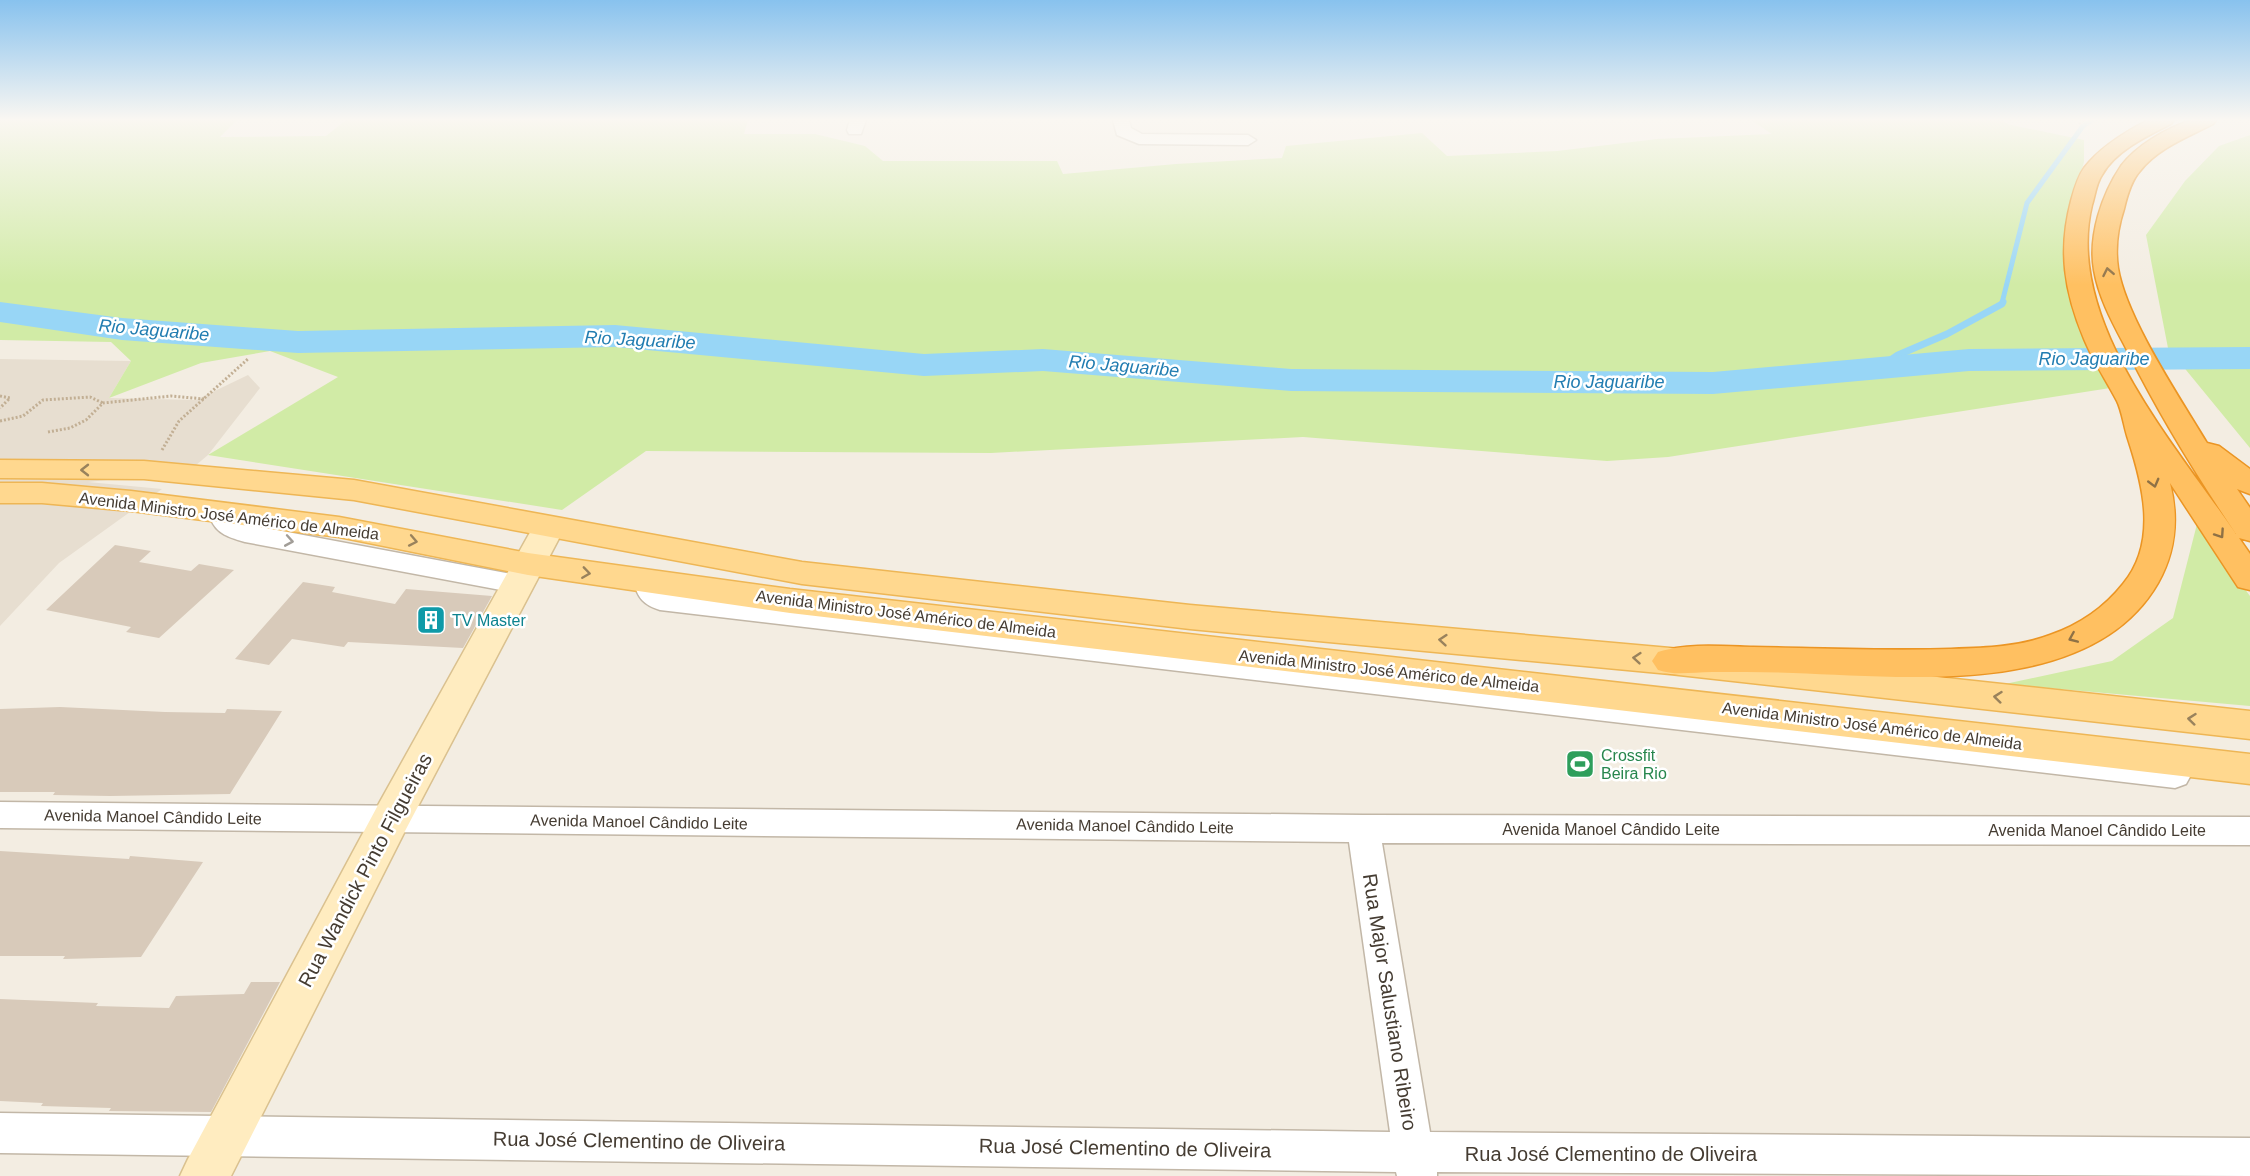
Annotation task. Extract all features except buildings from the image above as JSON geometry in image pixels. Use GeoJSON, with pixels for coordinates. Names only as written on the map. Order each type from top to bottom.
{"type":"FeatureCollection","features":[{"type":"Feature","properties":{"kind":"highway"},"geometry":{"type":"LineString","coordinates":[[1670,661],[1710,658],[1857,664],[1985,660],[2037,652],[2097,628],[2127,602],[2143,584],[2154,560],[2161,519],[2156,489],[2125,394],[2090,322],[2074,263],[2073,233],[2076,212],[2091,175]]}},
{"type":"Feature","properties":{"kind":"highway"},"geometry":{"type":"LineString","coordinates":[[2127,175],[2120,187],[2105,240],[2106,266],[2113,295],[2159,386],[2250,531]]}},
{"type":"Feature","properties":{"kind":"highway"},"geometry":{"type":"LineString","coordinates":[[2125,394],[2250,579]]}},
{"type":"Feature","properties":{"kind":"highway"},"geometry":{"type":"LineString","coordinates":[[2191,439],[2250,484]]}},
{"type":"Feature","properties":{"kind":"main road","name":"Avenida Ministro José Américo de Almeida"},"geometry":{"type":"LineString","coordinates":[[0,470],[144,470],[354,490],[801,573],[1197,633],[2250,769]]}},
{"type":"Feature","properties":{"kind":"main road"},"geometry":{"type":"LineString","coordinates":[[227,512],[285,490],[354,490]]}},
{"type":"Feature","properties":{"kind":"main road","name":"Avenida Ministro José Américo de Almeida"},"geometry":{"type":"LineString","coordinates":[[0,493],[42,493],[227,512],[345,539],[523,574],[648,581],[790,601],[1197,633],[1670,661],[2250,725]]}},
{"type":"Feature","properties":{"kind":"street"},"geometry":{"type":"LineString","coordinates":[[523,574],[549,527]]}},
{"type":"Feature","properties":{"kind":"street","name":"Rua Wandick Pinto Filgueiras"},"geometry":{"type":"LineString","coordinates":[[205,1176],[391,819],[523,574]]}},
{"type":"Feature","properties":{"kind":"street"},"geometry":{"type":"LineString","coordinates":[[648,581],[650,593],[654,598],[660,600],[2250,784]]}},
{"type":"Feature","properties":{"kind":"street","name":"Avenida Manoel Cândido Leite"},"geometry":{"type":"LineString","coordinates":[[0,815],[1363,829],[2250,831]]}},
{"type":"Feature","properties":{"kind":"street","name":"Rua Major Salustiano Ribeiro"},"geometry":{"type":"LineString","coordinates":[[1363,829],[1415,1164]]}},
{"type":"Feature","properties":{"kind":"street","name":"Rua José Clementino de Oliveira"},"geometry":{"type":"LineString","coordinates":[[0,1132],[227,1135],[1415,1164],[2250,1158]]}},
{"type":"Feature","properties":{"kind":"path"},"geometry":{"type":"LineString","coordinates":[[144,470],[166,446],[179,421],[249,358]]}},
{"type":"Feature","properties":{"kind":"path"},"geometry":{"type":"LineString","coordinates":[[0,396],[10,398],[0,408]]}},
{"type":"Feature","properties":{"kind":"path"},"geometry":{"type":"LineString","coordinates":[[0,421],[23,416],[43,400],[90,397],[103,404],[171,396],[204,399]]}},
{"type":"Feature","properties":{"kind":"path"},"geometry":{"type":"LineString","coordinates":[[48,432],[70,428],[86,420],[103,404]]}},
{"type":"Feature","properties":{"kind":"shaded area"},"geometry":{"type":"Polygon","coordinates":[[[0,359],[131,361],[109,398],[196,400],[248,375],[260,388],[208,455],[176,482],[135,477],[88,482],[162,489],[59,563],[0,626],[0,359]]]}},
{"type":"Feature","properties":{"kind":"green space"},"geometry":{"type":"Polygon","coordinates":[[[0,175],[2080,175],[2073,200],[2064,256],[2123,386],[1668,457],[1607,461],[1303,437],[991,453],[646,451],[562,510],[208,455],[338,377],[270,351],[201,363],[109,398],[131,361],[111,342],[0,340],[0,175]]]}},
{"type":"Feature","properties":{"kind":"green space"},"geometry":{"type":"Polygon","coordinates":[[[2191,175],[2250,175],[2250,448],[2168,348],[2146,235],[2191,175]]]}},
{"type":"Feature","properties":{"kind":"green space"},"geometry":{"type":"Polygon","coordinates":[[[2197,524],[2250,596],[2250,706],[2005,684],[2112,661],[2173,618],[2197,524]]]}},
{"type":"Feature","properties":{"kind":"waterway"},"geometry":{"type":"LineString","coordinates":[[2002,303],[2027,203],[2047,175]]}},
{"type":"Feature","properties":{"kind":"waterway"},"geometry":{"type":"LineString","coordinates":[[1879,368],[1898,355],[1947,334],[2003,302]]}},
{"type":"Feature","properties":{"kind":"waterway","name":"Rio Jaguaribe"},"geometry":{"type":"LineString","coordinates":[[0,312],[122,329],[298,342],[615,336],[924,365],[1043,360],[1291,380],[1713,383],[1969,360],[2250,358]]}},
{"type":"Feature","properties":{"kind":"place","name":"TV Master"},"geometry":{"type":"Point","coordinates":[431,620]}},
{"type":"Feature","properties":{"kind":"place","name":"Crossfit Beira Rio"},"geometry":{"type":"Point","coordinates":[1580,764]}}]}
